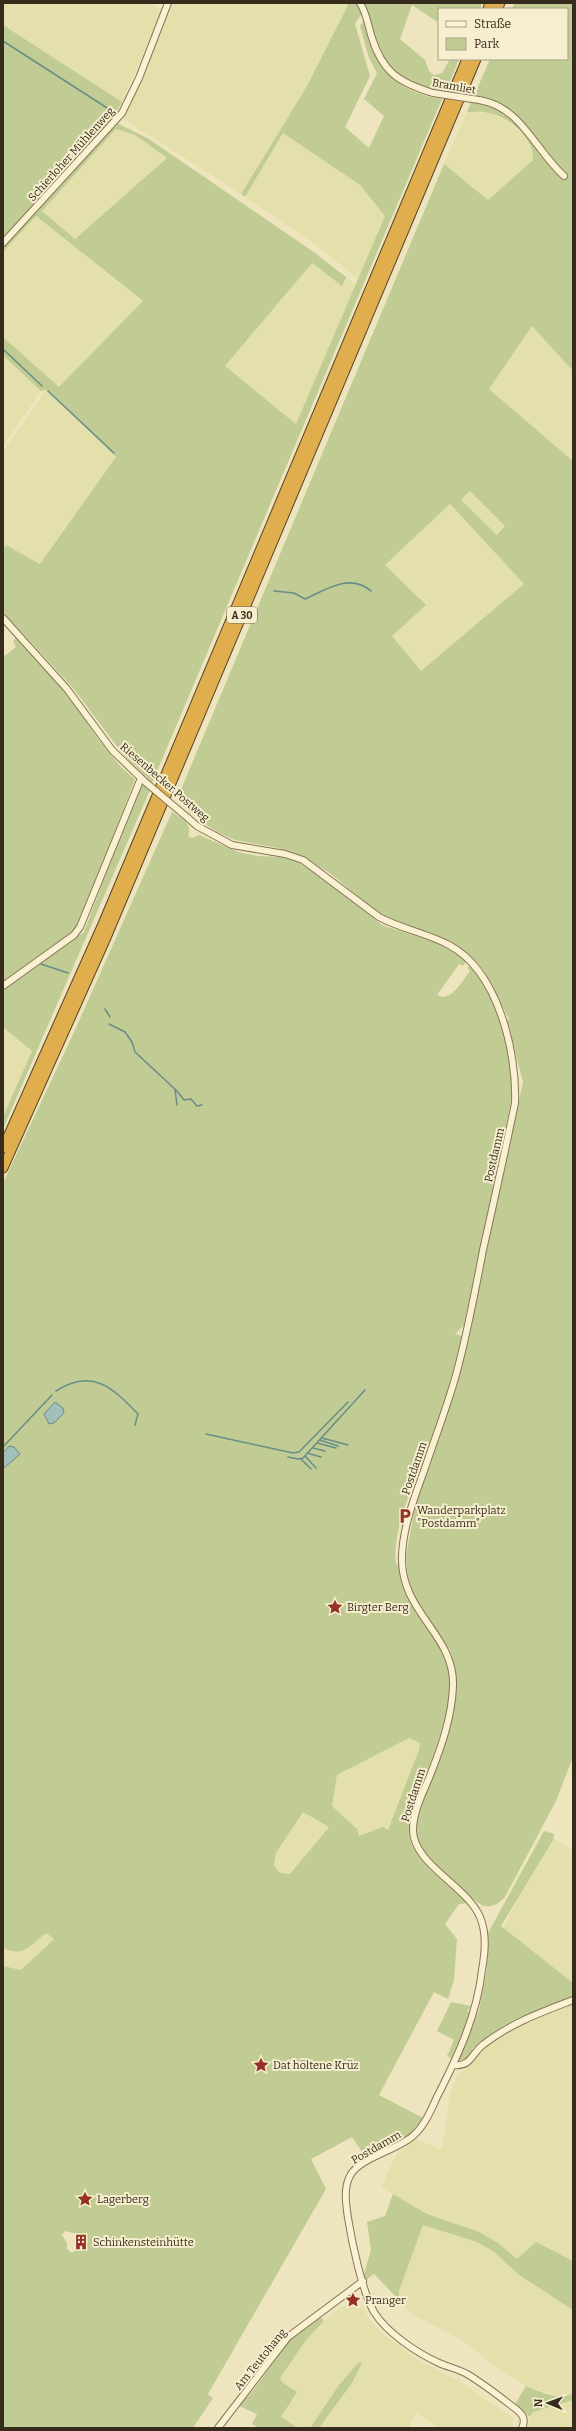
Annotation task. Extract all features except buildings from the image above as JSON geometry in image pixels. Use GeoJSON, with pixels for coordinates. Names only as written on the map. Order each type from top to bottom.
{"type":"FeatureCollection","features":[{"type":"Feature","properties":{"kind":"highway","name":"A 30"},"geometry":{"type":"LineString","coordinates":[[3,1148],[124,874],[467,60]]}},
{"type":"Feature","properties":{"kind":"highway","name":"A 30"},"geometry":{"type":"LineString","coordinates":[[3,1168],[118,911],[476,60]]}},
{"type":"Feature","properties":{"kind":"street","name":"Schierloher Mühlenweg"},"geometry":{"type":"LineString","coordinates":[[3,243],[122,113],[139,78],[168,3]]}},
{"type":"Feature","properties":{"kind":"street","name":"Bramliet"},"geometry":{"type":"LineString","coordinates":[[360,3],[367,16],[376,50],[391,73],[408,86],[433,93],[478,100],[502,107],[520,121],[545,158],[564,176]]}},
{"type":"Feature","properties":{"kind":"street","name":"Riesenbecker Postweg"},"geometry":{"type":"LineString","coordinates":[[3,618],[67,689],[112,750],[197,826],[232,844],[285,854],[303,860],[379,917],[392,924],[448,944],[469,958],[480,972],[496,1000],[514,1067],[516,1084]]}},
{"type":"Feature","properties":{"kind":"street"},"geometry":{"type":"LineString","coordinates":[[3,986],[74,935],[80,927],[143,779]]}},
{"type":"Feature","properties":{"kind":"street","name":"Postdamm"},"geometry":{"type":"LineString","coordinates":[[516,1084],[516,1103],[459,1364],[414,1501],[402,1554],[404,1575],[412,1600],[422,1618],[446,1648],[452,1666],[453,1675],[452,1701],[447,1725],[415,1816],[413,1837],[419,1851],[468,1898],[480,1917],[484,1932],[482,1971],[475,2010],[453,2065],[421,2128],[402,2144],[359,2166],[348,2180],[346,2200],[348,2219],[363,2281],[371,2306],[386,2326],[425,2355],[473,2378],[523,2414],[524,2419],[522,2428]]}},
{"type":"Feature","properties":{"kind":"street"},"geometry":{"type":"LineString","coordinates":[[453,2065],[464,2064],[470,2061],[482,2045],[516,2023],[573,2000]]}},
{"type":"Feature","properties":{"kind":"street","name":"Am Teutohang"},"geometry":{"type":"LineString","coordinates":[[218,2428],[288,2337],[363,2281]]}},
{"type":"Feature","properties":{"kind":"shaded area"},"geometry":{"type":"Polygon","coordinates":[[[3,3],[150,3],[162,10],[122,102],[3,25],[3,3]]]}},
{"type":"Feature","properties":{"kind":"shaded area"},"geometry":{"type":"Polygon","coordinates":[[[173,3],[349,3],[307,86],[241,194],[123,119],[173,3]]]}},
{"type":"Feature","properties":{"kind":"shaded area"},"geometry":{"type":"Polygon","coordinates":[[[467,112],[490,113],[504,119],[522,134],[533,152],[533,160],[488,201],[444,164],[467,112]]]}},
{"type":"Feature","properties":{"kind":"shaded area"},"geometry":{"type":"Polygon","coordinates":[[[116,129],[135,135],[167,158],[75,239],[42,211],[116,129]]]}},
{"type":"Feature","properties":{"kind":"shaded area"},"geometry":{"type":"Polygon","coordinates":[[[283,133],[360,185],[385,216],[358,279],[316,245],[245,197],[283,133]]]}},
{"type":"Feature","properties":{"kind":"shaded area"},"geometry":{"type":"Polygon","coordinates":[[[36,216],[143,302],[59,388],[3,337],[3,252],[36,216]]]}},
{"type":"Feature","properties":{"kind":"shaded area"},"geometry":{"type":"Polygon","coordinates":[[[312,263],[342,286],[346,277],[356,284],[296,424],[225,366],[312,263]]]}},
{"type":"Feature","properties":{"kind":"shaded area"},"geometry":{"type":"Polygon","coordinates":[[[532,326],[573,371],[573,461],[489,389],[532,326]]]}},
{"type":"Feature","properties":{"kind":"shaded area"},"geometry":{"type":"Polygon","coordinates":[[[5,357],[41,391],[3,447],[3,359],[5,357]]]}},
{"type":"Feature","properties":{"kind":"shaded area"},"geometry":{"type":"Polygon","coordinates":[[[46,390],[116,457],[40,564],[6,545],[3,551],[3,452],[46,390]]]}},
{"type":"Feature","properties":{"kind":"shaded area"},"geometry":{"type":"Polygon","coordinates":[[[470,491],[505,526],[497,535],[460,500],[470,491]]]}},
{"type":"Feature","properties":{"kind":"shaded area"},"geometry":{"type":"Polygon","coordinates":[[[450,504],[524,584],[421,672],[392,636],[385,565],[450,504]]]}},
{"type":"Feature","properties":{"kind":"shaded area"},"geometry":{"type":"Polygon","coordinates":[[[3,1027],[32,1051],[3,1117],[3,1027]]]}},
{"type":"Feature","properties":{"kind":"shaded area"},"geometry":{"type":"Polygon","coordinates":[[[409,1738],[420,1743],[419,1750],[388,1830],[383,1827],[359,1836],[357,1829],[332,1806],[337,1775],[409,1738]]]}},
{"type":"Feature","properties":{"kind":"shaded area"},"geometry":{"type":"Polygon","coordinates":[[[303,1811],[329,1826],[290,1874],[280,1873],[274,1866],[276,1853],[303,1811]]]}},
{"type":"Feature","properties":{"kind":"shaded area"},"geometry":{"type":"Polygon","coordinates":[[[549,1835],[573,1851],[573,1983],[503,1929],[549,1835]]]}},
{"type":"Feature","properties":{"kind":"shaded area"},"geometry":{"type":"Polygon","coordinates":[[[46,1933],[54,1939],[21,1970],[3,1966],[3,1947],[12,1953],[22,1952],[46,1933]]]}},
{"type":"Feature","properties":{"kind":"shaded area"},"geometry":{"type":"Polygon","coordinates":[[[573,2003],[573,2261],[536,2242],[517,2259],[498,2243],[479,2232],[427,2214],[381,2187],[396,2155],[411,2141],[416,2139],[442,2150],[450,2094],[457,2076],[467,2068],[480,2051],[507,2030],[573,2003]]]}},
{"type":"Feature","properties":{"kind":"shaded area"},"geometry":{"type":"Polygon","coordinates":[[[423,2225],[477,2242],[493,2251],[519,2275],[573,2310],[573,2393],[568,2396],[558,2396],[526,2386],[492,2364],[462,2340],[415,2316],[402,2304],[399,2300],[399,2291],[423,2225]]]}},
{"type":"Feature","properties":{"kind":"shaded area"},"geometry":{"type":"Polygon","coordinates":[[[348,2305],[364,2309],[372,2323],[383,2334],[420,2361],[461,2382],[513,2418],[513,2428],[437,2428],[417,2412],[410,2423],[410,2428],[319,2428],[359,2362],[339,2385],[310,2428],[298,2428],[284,2421],[281,2417],[283,2383],[280,2378],[281,2374],[306,2340],[324,2321],[340,2308],[348,2305]]]}},
{"type":"Feature","properties":{"kind":"shaded area"},"geometry":{"type":"Polygon","coordinates":[[[573,2400],[573,2428],[526,2428],[533,2412],[573,2400]]]}},
{"type":"Feature","properties":{"kind":"green space"},"geometry":{"type":"Polygon","coordinates":[[[349,3],[357,3],[362,13],[355,24],[370,76],[345,127],[369,148],[384,116],[364,99],[377,73],[369,58],[360,26],[364,21],[366,22],[374,48],[379,58],[386,71],[392,77],[407,88],[416,92],[442,99],[152,783],[122,753],[73,688],[3,612],[3,551],[6,545],[40,564],[116,457],[46,390],[41,391],[5,357],[3,359],[3,337],[59,387],[143,301],[36,216],[3,252],[3,245],[117,123],[149,139],[315,253],[346,277],[342,286],[312,263],[225,366],[296,424],[385,216],[360,185],[283,133],[245,197],[241,194],[307,86],[349,3]],[[116,129],[42,211],[75,239],[167,158],[135,135],[116,129]]]}},
{"type":"Feature","properties":{"kind":"green space"},"geometry":{"type":"Polygon","coordinates":[[[363,3],[482,3],[480,8],[438,8],[438,22],[412,5],[400,39],[425,60],[429,71],[434,75],[442,73],[449,60],[459,60],[446,91],[421,86],[410,82],[393,70],[380,51],[363,3]]]}},
{"type":"Feature","properties":{"kind":"green space"},"geometry":{"type":"Polygon","coordinates":[[[514,3],[573,3],[573,371],[532,326],[489,389],[573,461],[573,1757],[556,1801],[505,1897],[496,1904],[490,1906],[484,1906],[479,1903],[451,1878],[424,1850],[417,1838],[416,1826],[418,1815],[455,1694],[454,1662],[450,1650],[416,1602],[408,1577],[406,1556],[415,1508],[453,1395],[462,1362],[523,1082],[507,1021],[509,1019],[483,969],[461,948],[430,932],[405,926],[379,914],[331,874],[302,856],[278,848],[235,840],[219,833],[202,822],[200,816],[191,813],[177,799],[444,164],[488,200],[533,160],[530,144],[512,124],[496,115],[489,113],[467,112],[490,60],[568,60],[568,8],[512,8],[514,3]],[[470,491],[461,500],[497,535],[505,526],[470,491]],[[450,504],[385,565],[426,605],[392,636],[421,671],[524,584],[450,504]]]}},
{"type":"Feature","properties":{"kind":"green space"},"geometry":{"type":"Polygon","coordinates":[[[3,25],[122,102],[112,120],[3,239],[3,25]]]}},
{"type":"Feature","properties":{"kind":"green space"},"geometry":{"type":"Polygon","coordinates":[[[17,637],[75,703],[98,739],[121,767],[135,779],[80,924],[72,932],[3,981],[3,657],[16,647],[13,641],[17,637]]]}},
{"type":"Feature","properties":{"kind":"green space"},"geometry":{"type":"Polygon","coordinates":[[[143,784],[150,790],[3,1129],[3,1117],[32,1051],[3,1027],[3,989],[84,932],[138,787],[143,784]]]}},
{"type":"Feature","properties":{"kind":"green space"},"geometry":{"type":"Polygon","coordinates":[[[172,812],[183,819],[188,825],[188,836],[192,838],[199,835],[238,852],[257,856],[281,857],[298,862],[331,884],[382,925],[440,944],[466,960],[463,966],[459,964],[437,995],[442,997],[447,996],[456,990],[470,971],[467,968],[471,966],[481,979],[490,995],[497,1013],[508,1053],[510,1072],[510,1106],[464,1325],[455,1334],[462,1336],[445,1401],[420,1474],[418,1471],[402,1517],[396,1541],[395,1553],[396,1564],[399,1565],[400,1578],[408,1600],[441,1648],[448,1665],[450,1685],[442,1729],[413,1809],[409,1835],[415,1851],[428,1867],[469,1903],[459,1904],[445,1924],[457,1939],[454,1980],[448,1999],[434,1992],[379,2095],[423,2118],[411,2133],[366,2158],[352,2137],[311,2159],[326,2189],[208,2394],[213,2398],[193,2428],[3,2428],[3,1966],[21,1970],[54,1939],[46,1933],[31,1946],[21,1951],[10,1951],[3,1947],[3,1469],[17,1456],[9,1446],[3,1453],[3,1183],[75,1030],[172,812]],[[409,1738],[337,1775],[332,1806],[357,1829],[359,1836],[383,1827],[388,1830],[419,1750],[420,1743],[409,1738]],[[303,1812],[276,1853],[274,1866],[280,1873],[290,1874],[329,1827],[303,1812]],[[65,2231],[62,2235],[67,2243],[67,2249],[72,2253],[88,2241],[85,2236],[65,2231]]]}},
{"type":"Feature","properties":{"kind":"green space"},"geometry":{"type":"Polygon","coordinates":[[[544,1831],[554,1834],[553,1840],[501,1926],[573,1983],[573,1997],[504,2025],[473,2048],[469,2058],[459,2061],[458,2059],[479,2010],[487,1969],[488,1933],[544,1831]]]}},
{"type":"Feature","properties":{"kind":"green space"},"geometry":{"type":"Polygon","coordinates":[[[451,2002],[471,2006],[467,2011],[471,2014],[451,2058],[447,2056],[454,2040],[437,2031],[451,2002]]]}},
{"type":"Feature","properties":{"kind":"green space"},"geometry":{"type":"Polygon","coordinates":[[[393,2194],[427,2214],[479,2232],[498,2243],[517,2259],[536,2242],[573,2261],[573,2310],[519,2275],[493,2251],[477,2242],[423,2225],[399,2291],[399,2300],[374,2274],[366,2280],[364,2274],[371,2250],[367,2222],[385,2216],[393,2194]]]}},
{"type":"Feature","properties":{"kind":"green space"},"geometry":{"type":"Polygon","coordinates":[[[321,2317],[324,2321],[306,2340],[280,2378],[283,2383],[297,2392],[281,2417],[298,2428],[260,2428],[252,2424],[257,2414],[239,2406],[252,2392],[291,2339],[321,2317]]]}},
{"type":"Feature","properties":{"kind":"green space"},"geometry":{"type":"Polygon","coordinates":[[[359,2362],[362,2363],[352,2383],[319,2428],[310,2428],[339,2385],[359,2362]]]}},
{"type":"Feature","properties":{"kind":"green space"},"geometry":{"type":"Polygon","coordinates":[[[526,2386],[543,2393],[556,2396],[573,2393],[573,2400],[533,2412],[530,2417],[515,2404],[526,2386]]]}},
{"type":"Feature","properties":{"kind":"water"},"geometry":{"type":"Polygon","coordinates":[[[55,1402],[63,1408],[64,1413],[54,1423],[49,1424],[44,1414],[55,1402]]]}},
{"type":"Feature","properties":{"kind":"water"},"geometry":{"type":"Polygon","coordinates":[[[9,1446],[14,1447],[20,1454],[3,1469],[3,1453],[9,1446]]]}},
{"type":"Feature","properties":{"kind":"waterway"},"geometry":{"type":"LineString","coordinates":[[3,41],[115,113]]}},
{"type":"Feature","properties":{"kind":"waterway"},"geometry":{"type":"LineString","coordinates":[[3,349],[42,386]]}},
{"type":"Feature","properties":{"kind":"waterway"},"geometry":{"type":"LineString","coordinates":[[48,391],[114,453]]}},
{"type":"Feature","properties":{"kind":"waterway"},"geometry":{"type":"LineString","coordinates":[[274,591],[294,593],[305,599],[338,584],[355,583],[371,591]]}},
{"type":"Feature","properties":{"kind":"waterway"},"geometry":{"type":"LineString","coordinates":[[41,964],[68,973]]}},
{"type":"Feature","properties":{"kind":"waterway"},"geometry":{"type":"LineString","coordinates":[[3,982],[22,969]]}},
{"type":"Feature","properties":{"kind":"waterway"},"geometry":{"type":"LineString","coordinates":[[105,1009],[110,1017]]}},
{"type":"Feature","properties":{"kind":"waterway"},"geometry":{"type":"LineString","coordinates":[[109,1024],[125,1032],[132,1042],[135,1052],[177,1091],[184,1100],[191,1099],[197,1106],[202,1105]]}},
{"type":"Feature","properties":{"kind":"waterway"},"geometry":{"type":"LineString","coordinates":[[175,1089],[177,1105]]}},
{"type":"Feature","properties":{"kind":"waterway"},"geometry":{"type":"LineString","coordinates":[[56,1391],[69,1384],[80,1381],[91,1381],[101,1384],[119,1396],[138,1414],[135,1425]]}},
{"type":"Feature","properties":{"kind":"waterway"},"geometry":{"type":"LineString","coordinates":[[288,1457],[298,1459],[303,1458],[365,1390]]}},
{"type":"Feature","properties":{"kind":"waterway"},"geometry":{"type":"LineString","coordinates":[[3,1447],[52,1395]]}},
{"type":"Feature","properties":{"kind":"waterway"},"geometry":{"type":"LineString","coordinates":[[206,1434],[293,1453],[299,1452],[348,1402]]}},
{"type":"Feature","properties":{"kind":"waterway"},"geometry":{"type":"LineString","coordinates":[[322,1438],[348,1445]]}},
{"type":"Feature","properties":{"kind":"waterway"},"geometry":{"type":"LineString","coordinates":[[320,1440],[338,1446]]}},
{"type":"Feature","properties":{"kind":"waterway"},"geometry":{"type":"LineString","coordinates":[[317,1443],[336,1448]]}},
{"type":"Feature","properties":{"kind":"waterway"},"geometry":{"type":"LineString","coordinates":[[313,1448],[325,1451]]}},
{"type":"Feature","properties":{"kind":"waterway"},"geometry":{"type":"LineString","coordinates":[[307,1453],[321,1457]]}},
{"type":"Feature","properties":{"kind":"waterway"},"geometry":{"type":"LineString","coordinates":[[305,1456],[316,1468]]}},
{"type":"Feature","properties":{"kind":"waterway"},"geometry":{"type":"LineString","coordinates":[[301,1459],[311,1469]]}},
{"type":"Feature","properties":{"kind":"place","name":"Wanderparkplatz \"Postdamm\""},"geometry":{"type":"Point","coordinates":[405,1516]}},
{"type":"Feature","properties":{"kind":"place","name":"Birgter Berg"},"geometry":{"type":"Point","coordinates":[335,1607]}},
{"type":"Feature","properties":{"kind":"place","name":"Dat höltene Krüz"},"geometry":{"type":"Point","coordinates":[261,2065]}},
{"type":"Feature","properties":{"kind":"place","name":"Lagerberg"},"geometry":{"type":"Point","coordinates":[85,2199]}},
{"type":"Feature","properties":{"kind":"place","name":"Schinkensteinhütte"},"geometry":{"type":"Point","coordinates":[81,2242]}},
{"type":"Feature","properties":{"kind":"place","name":"Pranger"},"geometry":{"type":"Point","coordinates":[353,2300]}}]}
